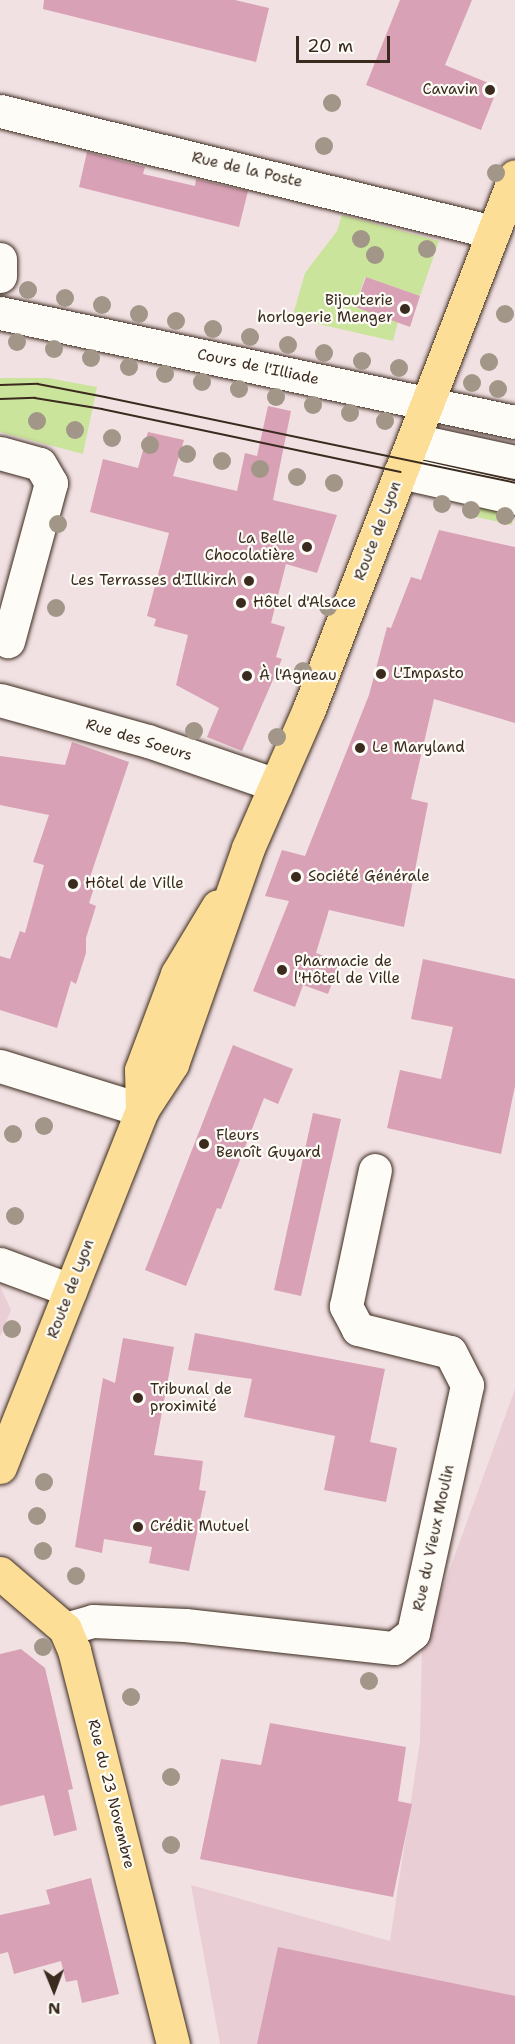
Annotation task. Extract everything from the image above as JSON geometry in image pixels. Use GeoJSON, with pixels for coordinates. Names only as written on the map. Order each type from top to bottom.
{"type":"FeatureCollection","features":[{"type":"Feature","properties":{"kind":"main road","name":"Route de Lyon"},"geometry":{"type":"LineString","coordinates":[[0,1467],[142,1110],[172,1064],[218,942],[235,884],[413,440],[515,176]]}},
{"type":"Feature","properties":{"kind":"main road","name":"Rue du 23 Novembre"},"geometry":{"type":"LineString","coordinates":[[0,1573],[64,1629],[80,1672],[173,2044]]}},
{"type":"Feature","properties":{"kind":"street","name":"Rue de la Poste"},"geometry":{"type":"LineString","coordinates":[[0,111],[493,232]]}},
{"type":"Feature","properties":{"kind":"street"},"geometry":{"type":"LineString","coordinates":[[0,259],[0,276]]}},
{"type":"Feature","properties":{"kind":"street","name":"Cours de l'Illiade"},"geometry":{"type":"LineString","coordinates":[[0,313],[515,422]]}},
{"type":"Feature","properties":{"kind":"street"},"geometry":{"type":"LineString","coordinates":[[413,440],[515,462]]}},
{"type":"Feature","properties":{"kind":"street"},"geometry":{"type":"LineString","coordinates":[[0,453],[40,464],[51,483],[8,641]]}},
{"type":"Feature","properties":{"kind":"street"},"geometry":{"type":"LineString","coordinates":[[400,472],[515,498]]}},
{"type":"Feature","properties":{"kind":"street","name":"Rue des Soeurs"},"geometry":{"type":"LineString","coordinates":[[0,700],[148,741],[276,785]]}},
{"type":"Feature","properties":{"kind":"street"},"geometry":{"type":"LineString","coordinates":[[0,1066],[142,1110]]}},
{"type":"Feature","properties":{"kind":"street","name":"Rue du Vieux Moulin"},"geometry":{"type":"LineString","coordinates":[[64,1629],[93,1622],[185,1624],[394,1648],[413,1633],[467,1385],[450,1352],[358,1329],[346,1306],[375,1170]]}},
{"type":"Feature","properties":{"kind":"street"},"geometry":{"type":"LineString","coordinates":[[0,1264],[70,1290]]}},
{"type":"Feature","properties":{"kind":"shaded area"},"geometry":{"type":"Polygon","coordinates":[[[0,1286],[11,1310],[0,1337],[0,1286]]]}},
{"type":"Feature","properties":{"kind":"shaded area"},"geometry":{"type":"Polygon","coordinates":[[[515,1389],[515,2044],[220,2044],[191,1885],[390,1941],[420,1741],[422,1646],[515,1389]]]}},
{"type":"Feature","properties":{"kind":"green space"},"geometry":{"type":"Polygon","coordinates":[[[342,215],[439,241],[420,296],[365,277],[355,307],[398,322],[393,341],[292,318],[305,273],[337,231],[342,215]]]}},
{"type":"Feature","properties":{"kind":"green space"},"geometry":{"type":"Polygon","coordinates":[[[0,378],[48,378],[97,387],[83,454],[0,432],[0,378]]]}},
{"type":"Feature","properties":{"kind":"green space"},"geometry":{"type":"Polygon","coordinates":[[[467,496],[515,511],[512,525],[463,514],[467,496]]]}},
{"type":"Feature","properties":{"kind":"building"},"geometry":{"type":"Polygon","coordinates":[[[44,0],[235,0],[269,8],[256,62],[43,9],[44,0]]]}},
{"type":"Feature","properties":{"kind":"building"},"geometry":{"type":"Polygon","coordinates":[[[400,0],[472,0],[445,65],[498,87],[481,130],[366,85],[400,0]]]}},
{"type":"Feature","properties":{"kind":"building"},"geometry":{"type":"Polygon","coordinates":[[[87,152],[145,167],[143,174],[195,186],[196,179],[248,191],[239,227],[79,187],[87,152]]]}},
{"type":"Feature","properties":{"kind":"building"},"geometry":{"type":"Polygon","coordinates":[[[366,277],[420,296],[410,327],[355,307],[366,277]]]}},
{"type":"Feature","properties":{"kind":"building"},"geometry":{"type":"Polygon","coordinates":[[[268,406],[291,411],[273,500],[337,515],[317,573],[286,564],[271,623],[285,627],[276,657],[282,659],[242,751],[207,737],[219,708],[176,685],[188,635],[154,626],[156,619],[147,616],[169,533],[90,512],[103,459],[138,468],[148,432],[184,440],[173,476],[237,491],[245,453],[257,456],[268,406]]]}},
{"type":"Feature","properties":{"kind":"building"},"geometry":{"type":"Polygon","coordinates":[[[439,530],[515,547],[515,723],[434,699],[411,799],[428,803],[404,927],[329,910],[316,953],[340,962],[328,994],[303,985],[295,1007],[253,991],[289,901],[265,896],[282,850],[305,856],[369,695],[387,627],[391,628],[411,577],[421,580],[439,530]]]}},
{"type":"Feature","properties":{"kind":"building","name":"Hôtel de Ville"},"geometry":{"type":"Polygon","coordinates":[[[72,742],[129,762],[89,880],[96,882],[89,903],[96,906],[86,938],[86,953],[76,984],[71,981],[57,1028],[0,1010],[0,956],[10,959],[20,931],[25,933],[44,865],[33,862],[49,815],[0,805],[0,756],[65,765],[72,742]]]}},
{"type":"Feature","properties":{"kind":"building"},"geometry":{"type":"Polygon","coordinates":[[[423,959],[515,979],[515,1086],[501,1154],[387,1128],[400,1070],[441,1079],[453,1027],[411,1019],[423,959]]]}},
{"type":"Feature","properties":{"kind":"building"},"geometry":{"type":"Polygon","coordinates":[[[233,1045],[293,1069],[278,1104],[264,1098],[221,1209],[217,1208],[186,1286],[145,1270],[233,1045]]]}},
{"type":"Feature","properties":{"kind":"building"},"geometry":{"type":"Polygon","coordinates":[[[313,1113],[341,1119],[301,1296],[274,1290],[313,1113]]]}},
{"type":"Feature","properties":{"kind":"building"},"geometry":{"type":"Polygon","coordinates":[[[195,1333],[385,1369],[370,1442],[397,1448],[386,1502],[324,1490],[335,1436],[244,1417],[252,1379],[188,1370],[195,1333]]]}},
{"type":"Feature","properties":{"kind":"building"},"geometry":{"type":"Polygon","coordinates":[[[123,1338],[174,1347],[154,1455],[203,1461],[199,1490],[206,1491],[189,1571],[149,1563],[152,1547],[104,1539],[102,1553],[75,1547],[103,1378],[115,1383],[123,1338]]]}},
{"type":"Feature","properties":{"kind":"building"},"geometry":{"type":"Polygon","coordinates":[[[21,1649],[45,1668],[73,1789],[68,1790],[77,1830],[54,1836],[44,1795],[0,1806],[0,1654],[21,1649]]]}},
{"type":"Feature","properties":{"kind":"building"},"geometry":{"type":"Polygon","coordinates":[[[270,1723],[406,1747],[398,1801],[412,1804],[393,1897],[200,1859],[221,1759],[261,1765],[270,1723]]]}},
{"type":"Feature","properties":{"kind":"building"},"geometry":{"type":"Polygon","coordinates":[[[91,1878],[119,1994],[82,2003],[77,1980],[66,1982],[61,1961],[14,1974],[8,1952],[0,1954],[0,1915],[50,1904],[46,1890],[91,1878]]]}},
{"type":"Feature","properties":{"kind":"building"},"geometry":{"type":"Polygon","coordinates":[[[278,1947],[515,1996],[515,2044],[257,2044],[278,1947]]]}},
{"type":"Feature","properties":{"kind":"tram line"},"geometry":{"type":"LineString","coordinates":[[0,385],[38,384],[515,483]]}},
{"type":"Feature","properties":{"kind":"tram line"},"geometry":{"type":"LineString","coordinates":[[0,399],[35,398],[102,409],[400,472]]}},
{"type":"Feature","properties":{"kind":"place","name":"Cavavin"},"geometry":{"type":"Point","coordinates":[490,90]}},
{"type":"Feature","properties":{"kind":"place","name":"Bijouterie horlogerie Menger"},"geometry":{"type":"Point","coordinates":[405,309]}},
{"type":"Feature","properties":{"kind":"place","name":"La Belle Chocolatière"},"geometry":{"type":"Point","coordinates":[307,547]}},
{"type":"Feature","properties":{"kind":"place","name":"Les Terrasses d'Illkirch"},"geometry":{"type":"Point","coordinates":[249,581]}},
{"type":"Feature","properties":{"kind":"place","name":"Hôtel d'Alsace"},"geometry":{"type":"Point","coordinates":[241,603]}},
{"type":"Feature","properties":{"kind":"place","name":"L'Impasto"},"geometry":{"type":"Point","coordinates":[381,674]}},
{"type":"Feature","properties":{"kind":"place","name":"À l'Agneau"},"geometry":{"type":"Point","coordinates":[247,676]}},
{"type":"Feature","properties":{"kind":"place","name":"Le Maryland"},"geometry":{"type":"Point","coordinates":[360,748]}},
{"type":"Feature","properties":{"kind":"place","name":"Société Générale"},"geometry":{"type":"Point","coordinates":[296,877]}},
{"type":"Feature","properties":{"kind":"place","name":"Hôtel de Ville"},"geometry":{"type":"Point","coordinates":[73,884]}},
{"type":"Feature","properties":{"kind":"place","name":"Pharmacie de l'Hôtel de Ville"},"geometry":{"type":"Point","coordinates":[282,970]}},
{"type":"Feature","properties":{"kind":"place","name":"Fleurs Benoît Guyard"},"geometry":{"type":"Point","coordinates":[204,1144]}},
{"type":"Feature","properties":{"kind":"place","name":"Tribunal de proximité"},"geometry":{"type":"Point","coordinates":[138,1398]}},
{"type":"Feature","properties":{"kind":"place","name":"Crédit Mutuel"},"geometry":{"type":"Point","coordinates":[138,1527]}}]}
